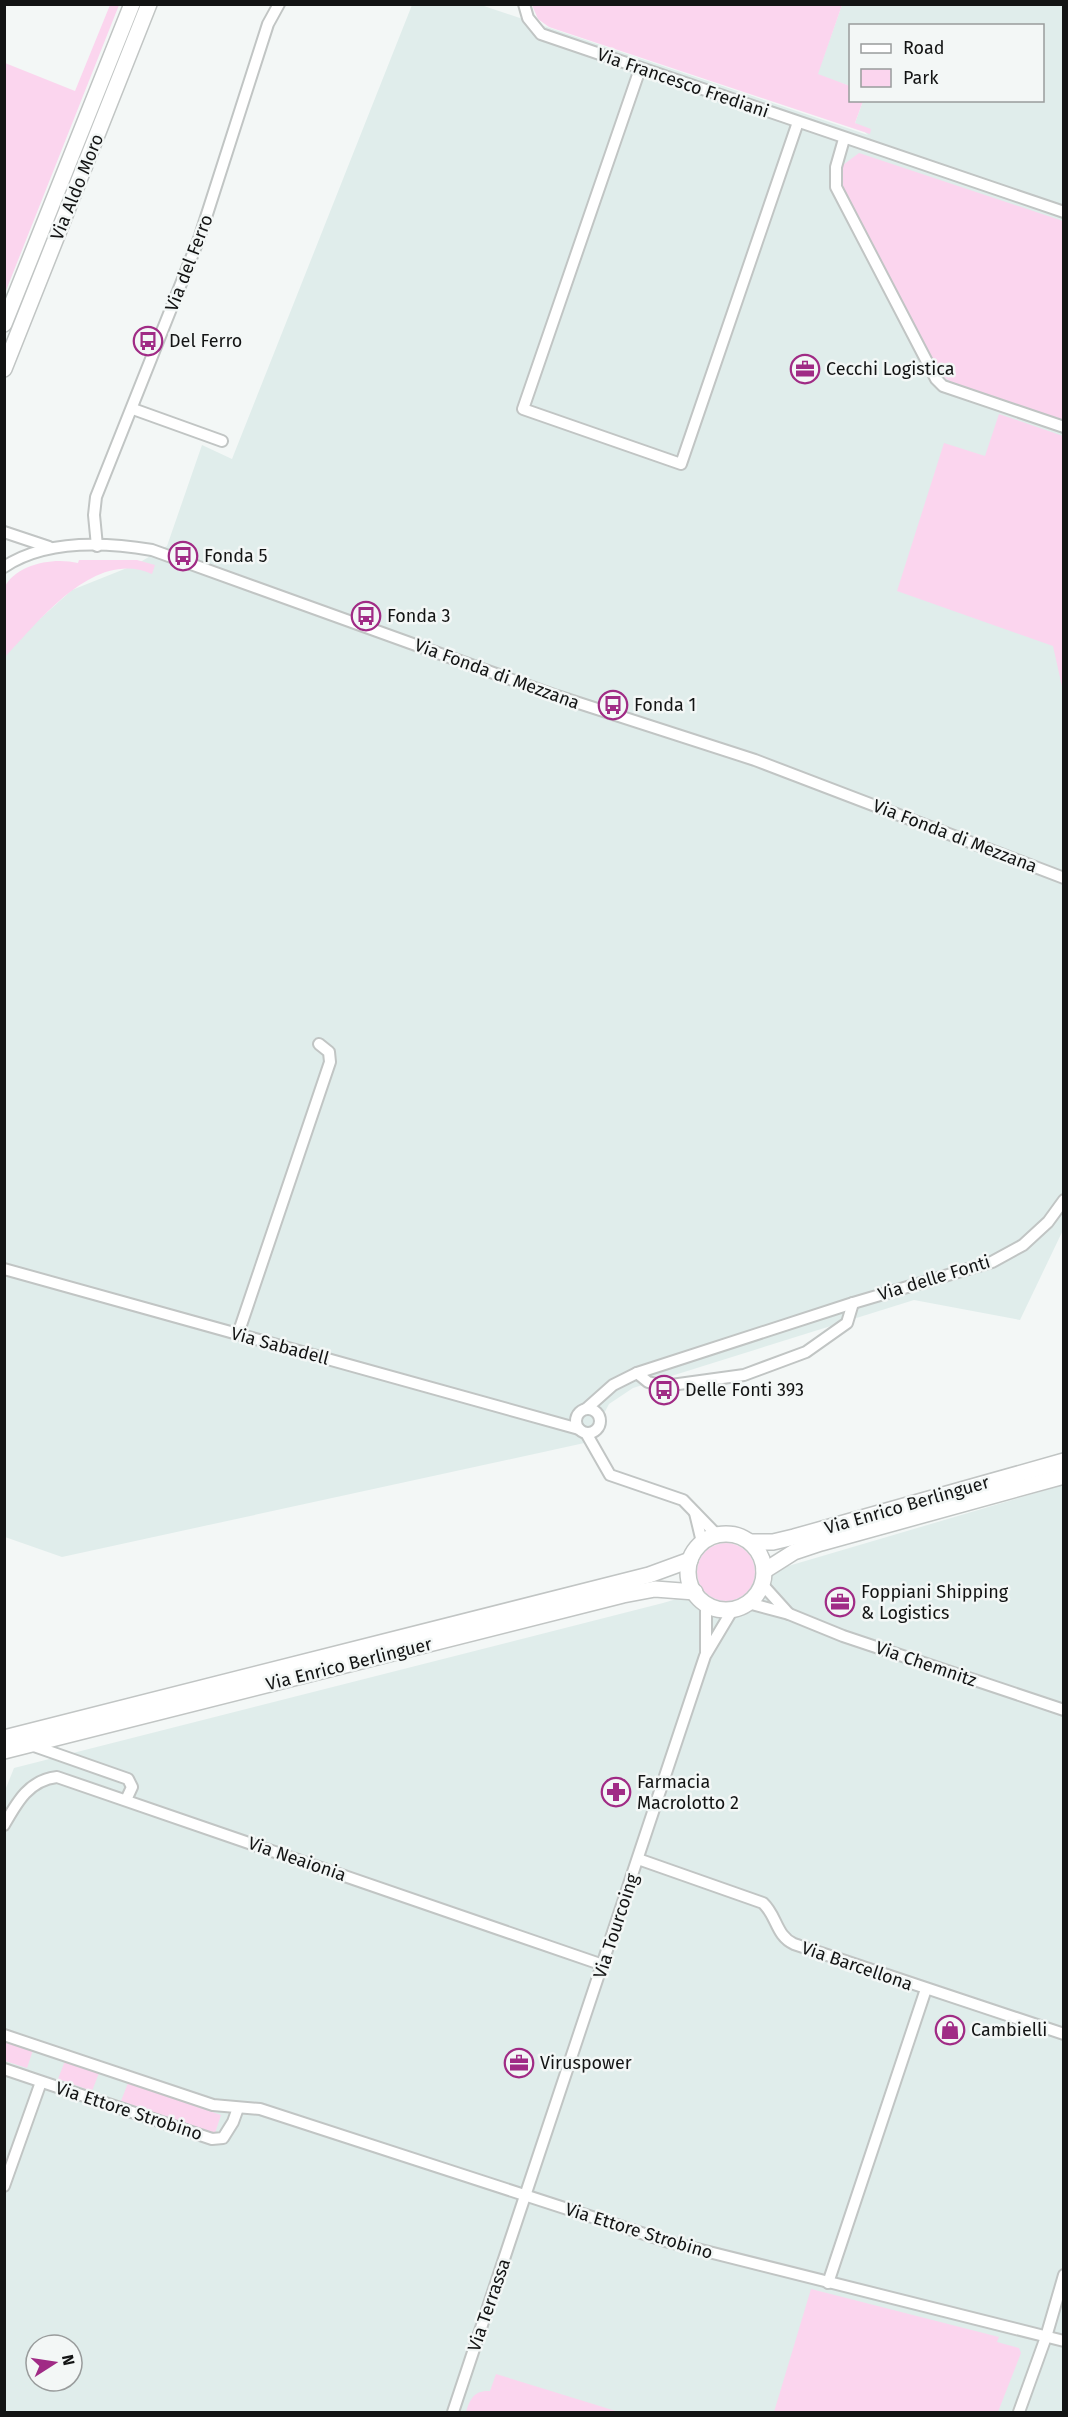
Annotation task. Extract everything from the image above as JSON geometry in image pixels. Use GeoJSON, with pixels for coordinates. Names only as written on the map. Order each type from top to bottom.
{"type":"FeatureCollection","features":[{"type":"Feature","properties":{"kind":"main road","name":"Via Aldo Moro"},"geometry":{"type":"LineString","coordinates":[[4,324],[132,4]]}},
{"type":"Feature","properties":{"kind":"main road","name":"Via Aldo Moro"},"geometry":{"type":"LineString","coordinates":[[4,369],[149,4]]}},
{"type":"Feature","properties":{"kind":"main road","name":"Via Enrico Berlinguer"},"geometry":{"type":"LineString","coordinates":[[717,1535],[734,1534],[750,1542],[773,1542],[1064,1461]]}},
{"type":"Feature","properties":{"kind":"main road","name":"Via Enrico Berlinguer"},"geometry":{"type":"LineString","coordinates":[[748,1603],[763,1578],[794,1552],[1064,1476]]}},
{"type":"Feature","properties":{"kind":"main road"},"geometry":{"type":"LineString","coordinates":[[717,1535],[702,1542],[690,1560],[689,1576],[695,1592],[706,1604],[722,1609],[733,1609],[748,1603]]}},
{"type":"Feature","properties":{"kind":"main road"},"geometry":{"type":"LineString","coordinates":[[750,1542],[760,1555],[763,1578]]}},
{"type":"Feature","properties":{"kind":"main road","name":"Via Enrico Berlinguer"},"geometry":{"type":"LineString","coordinates":[[4,1738],[649,1575],[690,1560]]}},
{"type":"Feature","properties":{"kind":"main road","name":"Via Enrico Berlinguer"},"geometry":{"type":"LineString","coordinates":[[4,1751],[623,1595],[655,1589],[695,1592]]}},
{"type":"Feature","properties":{"kind":"street","name":"Via del Ferro"},"geometry":{"type":"LineString","coordinates":[[97,546],[94,515],[96,497],[200,236],[268,24],[279,4]]}},
{"type":"Feature","properties":{"kind":"street","name":"Via Francesco Frediani"},"geometry":{"type":"LineString","coordinates":[[524,4],[528,18],[541,34],[1064,212]]}},
{"type":"Feature","properties":{"kind":"street"},"geometry":{"type":"LineString","coordinates":[[640,69],[523,409],[681,464],[798,122]]}},
{"type":"Feature","properties":{"kind":"street"},"geometry":{"type":"LineString","coordinates":[[844,139],[836,167],[836,187],[936,379],[943,386],[1064,427]]}},
{"type":"Feature","properties":{"kind":"street"},"geometry":{"type":"LineString","coordinates":[[133,409],[222,441]]}},
{"type":"Feature","properties":{"kind":"street"},"geometry":{"type":"LineString","coordinates":[[4,532],[52,548]]}},
{"type":"Feature","properties":{"kind":"street"},"geometry":{"type":"LineString","coordinates":[[4,567],[19,558],[52,548],[97,546]]}},
{"type":"Feature","properties":{"kind":"street","name":"Via Fonda di Mezzana"},"geometry":{"type":"LineString","coordinates":[[97,546],[127,546],[152,550],[557,696],[755,760],[1064,878]]}},
{"type":"Feature","properties":{"kind":"street"},"geometry":{"type":"LineString","coordinates":[[238,1335],[330,1062],[329,1052],[319,1044]]}},
{"type":"Feature","properties":{"kind":"street","name":"Via delle Fonti"},"geometry":{"type":"LineString","coordinates":[[586,1413],[620,1380],[637,1373],[853,1303],[992,1262],[1023,1245],[1048,1222],[1064,1200]]}},
{"type":"Feature","properties":{"kind":"street","name":"Via Sabadell"},"geometry":{"type":"LineString","coordinates":[[4,1269],[587,1431]]}},
{"type":"Feature","properties":{"kind":"street","name":"Via delle Fonti"},"geometry":{"type":"LineString","coordinates":[[637,1373],[648,1382],[664,1386],[744,1375],[806,1352],[847,1323],[853,1303]]}},
{"type":"Feature","properties":{"kind":"street"},"geometry":{"type":"LineString","coordinates":[[586,1413],[587,1431],[606,1471],[614,1478],[679,1498],[717,1535]]}},
{"type":"Feature","properties":{"kind":"street"},"geometry":{"type":"LineString","coordinates":[[555,1421],[586,1413],[600,1422],[587,1431]]}},
{"type":"Feature","properties":{"kind":"street"},"geometry":{"type":"LineString","coordinates":[[695,1512],[702,1542]]}},
{"type":"Feature","properties":{"kind":"street","name":"Via Chemnitz"},"geometry":{"type":"LineString","coordinates":[[763,1578],[789,1614]]}},
{"type":"Feature","properties":{"kind":"street","name":"Via Chemnitz"},"geometry":{"type":"LineString","coordinates":[[748,1603],[789,1614],[843,1636],[1064,1710]]}},
{"type":"Feature","properties":{"kind":"street","name":"Via Tourcoing"},"geometry":{"type":"LineString","coordinates":[[705,1656],[706,1604]]}},
{"type":"Feature","properties":{"kind":"street","name":"Via Tourcoing"},"geometry":{"type":"LineString","coordinates":[[525,2197],[705,1656],[733,1609]]}},
{"type":"Feature","properties":{"kind":"street"},"geometry":{"type":"LineString","coordinates":[[30,1745],[128,1779],[132,1787],[126,1800]]}},
{"type":"Feature","properties":{"kind":"street","name":"Via Neaionia"},"geometry":{"type":"LineString","coordinates":[[6,1823],[31,1787],[47,1778],[57,1777],[603,1965]]}},
{"type":"Feature","properties":{"kind":"street","name":"Via Barcellona"},"geometry":{"type":"LineString","coordinates":[[638,1859],[764,1903],[788,1942],[1064,2034]]}},
{"type":"Feature","properties":{"kind":"street"},"geometry":{"type":"LineString","coordinates":[[828,2283],[926,1989]]}},
{"type":"Feature","properties":{"kind":"street","name":"Via Ettore Strobino"},"geometry":{"type":"LineString","coordinates":[[4,2035],[213,2105],[261,2109],[525,2197],[669,2242],[1064,2342]]}},
{"type":"Feature","properties":{"kind":"street","name":"Via Ettore Strobino"},"geometry":{"type":"LineString","coordinates":[[4,2069],[216,2139],[228,2132],[238,2108]]}},
{"type":"Feature","properties":{"kind":"street"},"geometry":{"type":"LineString","coordinates":[[4,2186],[41,2082]]}},
{"type":"Feature","properties":{"kind":"street","name":"Via Terrassa"},"geometry":{"type":"LineString","coordinates":[[453,2412],[525,2197]]}},
{"type":"Feature","properties":{"kind":"street"},"geometry":{"type":"LineString","coordinates":[[1019,2412],[1046,2337],[1064,2275]]}},
{"type":"Feature","properties":{"kind":"shaded area"},"geometry":{"type":"Polygon","coordinates":[[[412,5],[481,5],[868,135],[855,123],[863,102],[1044,102],[1044,24],[849,24],[849,86],[817,75],[842,5],[1063,5],[1064,1228],[1020,1320],[914,1300],[633,1388],[609,1404],[589,1442],[62,1557],[5,1537],[4,651],[72,590],[137,564],[167,546],[202,445],[232,459],[412,5]]]}},
{"type":"Feature","properties":{"kind":"shaded area"},"geometry":{"type":"Polygon","coordinates":[[[1063,1485],[1063,2412],[5,2412],[4,1793],[14,1768],[663,1603],[1063,1485]]]}},
{"type":"Feature","properties":{"kind":"green space"},"geometry":{"type":"Polygon","coordinates":[[[110,5],[119,5],[5,293],[5,63],[75,91],[110,5]]]}},
{"type":"Feature","properties":{"kind":"green space"},"geometry":{"type":"Polygon","coordinates":[[[532,5],[842,5],[818,74],[849,86],[849,102],[863,102],[855,123],[871,129],[870,134],[549,27],[538,19],[532,5]]]}},
{"type":"Feature","properties":{"kind":"green space"},"geometry":{"type":"Polygon","coordinates":[[[859,153],[1063,221],[1063,420],[952,382],[938,374],[842,189],[840,177],[843,165],[859,153]]]}},
{"type":"Feature","properties":{"kind":"green space"},"geometry":{"type":"Polygon","coordinates":[[[999,414],[1063,436],[1063,691],[1053,646],[897,591],[944,443],[985,456],[999,414]]]}},
{"type":"Feature","properties":{"kind":"green space"},"geometry":{"type":"Polygon","coordinates":[[[79,560],[137,560],[155,565],[152,574],[131,569],[110,571],[90,579],[52,608],[5,657],[4,588],[10,580],[17,573],[36,564],[58,561],[78,563],[79,560]]]}},
{"type":"Feature","properties":{"kind":"green space"},"geometry":{"type":"Polygon","coordinates":[[[720,1543],[732,1543],[747,1551],[755,1566],[755,1578],[747,1593],[732,1601],[720,1601],[705,1593],[697,1578],[697,1566],[705,1551],[720,1543]]]}},
{"type":"Feature","properties":{"kind":"green space"},"geometry":{"type":"Polygon","coordinates":[[[5,2040],[33,2050],[27,2068],[5,2061],[5,2040]]]}},
{"type":"Feature","properties":{"kind":"green space"},"geometry":{"type":"Polygon","coordinates":[[[65,2061],[99,2073],[92,2091],[58,2079],[65,2061]]]}},
{"type":"Feature","properties":{"kind":"green space"},"geometry":{"type":"Polygon","coordinates":[[[128,2083],[221,2115],[215,2133],[121,2101],[128,2083]]]}},
{"type":"Feature","properties":{"kind":"green space"},"geometry":{"type":"Polygon","coordinates":[[[811,2289],[999,2337],[997,2342],[1019,2348],[1021,2353],[998,2412],[774,2412],[811,2289]]]}},
{"type":"Feature","properties":{"kind":"green space"},"geometry":{"type":"Polygon","coordinates":[[[496,2374],[619,2412],[466,2412],[476,2394],[490,2391],[496,2374]]]}},
{"type":"Feature","properties":{"kind":"place","name":"Del Ferro"},"geometry":{"type":"Point","coordinates":[148,341]}},
{"type":"Feature","properties":{"kind":"place","name":"Cecchi Logistica"},"geometry":{"type":"Point","coordinates":[805,369]}},
{"type":"Feature","properties":{"kind":"place","name":"Fonda 5"},"geometry":{"type":"Point","coordinates":[183,556]}},
{"type":"Feature","properties":{"kind":"place","name":"Fonda 3"},"geometry":{"type":"Point","coordinates":[366,616]}},
{"type":"Feature","properties":{"kind":"place","name":"Fonda 1"},"geometry":{"type":"Point","coordinates":[613,705]}},
{"type":"Feature","properties":{"kind":"place","name":"Delle Fonti 393"},"geometry":{"type":"Point","coordinates":[664,1390]}},
{"type":"Feature","properties":{"kind":"place","name":"Foppiani Shipping & Logistics"},"geometry":{"type":"Point","coordinates":[840,1602]}},
{"type":"Feature","properties":{"kind":"place","name":"Farmacia Macrolotto 2"},"geometry":{"type":"Point","coordinates":[616,1792]}},
{"type":"Feature","properties":{"kind":"place","name":"Cambielli"},"geometry":{"type":"Point","coordinates":[950,2030]}},
{"type":"Feature","properties":{"kind":"place","name":"Viruspower"},"geometry":{"type":"Point","coordinates":[519,2063]}}]}
